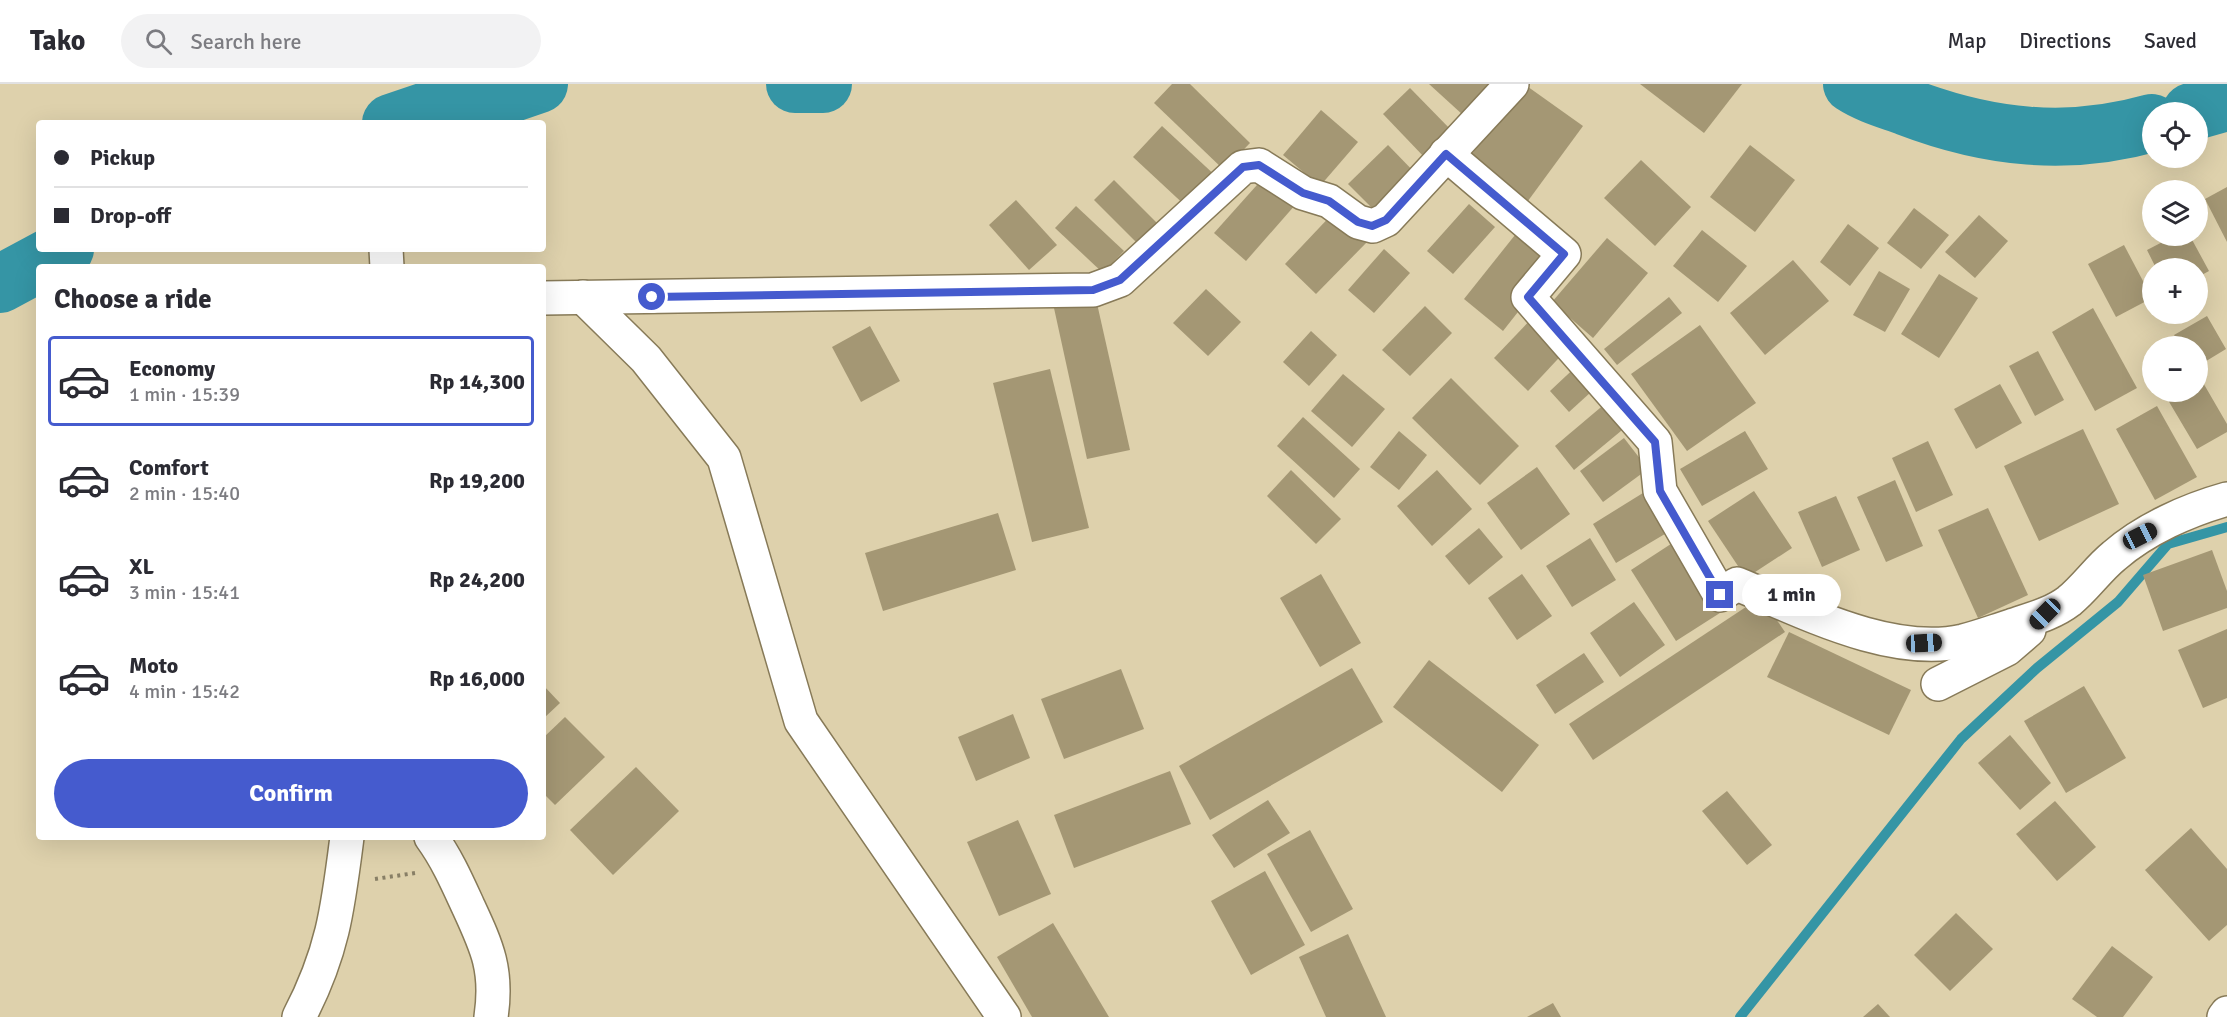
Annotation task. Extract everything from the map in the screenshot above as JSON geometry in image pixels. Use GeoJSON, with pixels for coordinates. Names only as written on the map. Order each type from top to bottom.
{"type":"FeatureCollection","features":[{"type":"Feature","properties":{"kind":"street"},"geometry":{"type":"LineString","coordinates":[[546,298],[1093,290],[1120,280],[1243,167],[1259,165],[1303,193],[1329,201],[1358,222],[1372,226],[1386,220],[1512,84]]}},
{"type":"Feature","properties":{"kind":"street"},"geometry":{"type":"LineString","coordinates":[[1446,154],[1564,254],[1528,297],[1655,442],[1660,491],[1720,595],[1737,584],[1834,624],[1875,637],[1924,643],[1962,642],[2045,614],[2068,602],[2113,556],[2140,536],[2205,505],[2227,499]]}},
{"type":"Feature","properties":{"kind":"street"},"geometry":{"type":"LineString","coordinates":[[583,297],[646,359],[724,458],[801,721],[1004,1017]]}},
{"type":"Feature","properties":{"kind":"street"},"geometry":{"type":"LineString","coordinates":[[1938,684],[2007,649],[2045,614]]}},
{"type":"Feature","properties":{"kind":"street"},"geometry":{"type":"LineString","coordinates":[[299,1017],[329,948],[337,918],[347,840]]}},
{"type":"Feature","properties":{"kind":"street"},"geometry":{"type":"LineString","coordinates":[[433,840],[453,872],[487,945],[493,983],[491,1017]]}},
{"type":"Feature","properties":{"kind":"street"},"geometry":{"type":"LineString","coordinates":[[2224,1017],[2227,1013]]}},
{"type":"Feature","properties":{"kind":"path"},"geometry":{"type":"LineString","coordinates":[[342,877],[366,880],[400,874],[453,872]]}},
{"type":"Feature","properties":{"kind":"building"},"geometry":{"type":"Polygon","coordinates":[[[1172,84],[1190,84],[1250,143],[1224,170],[1154,103],[1172,84]]]}},
{"type":"Feature","properties":{"kind":"building"},"geometry":{"type":"Polygon","coordinates":[[[1429,84],[1491,84],[1463,115],[1429,84]]]}},
{"type":"Feature","properties":{"kind":"building"},"geometry":{"type":"Polygon","coordinates":[[[1524,84],[1583,126],[1525,205],[1466,162],[1524,84]]]}},
{"type":"Feature","properties":{"kind":"building"},"geometry":{"type":"Polygon","coordinates":[[[1640,84],[1742,84],[1704,133],[1640,84]]]}},
{"type":"Feature","properties":{"kind":"building"},"geometry":{"type":"Polygon","coordinates":[[[1410,88],[1453,132],[1426,159],[1383,114],[1410,88]]]}},
{"type":"Feature","properties":{"kind":"building"},"geometry":{"type":"Polygon","coordinates":[[[1321,110],[1358,142],[1320,186],[1283,155],[1321,110]]]}},
{"type":"Feature","properties":{"kind":"building"},"geometry":{"type":"Polygon","coordinates":[[[1162,126],[1219,179],[1190,210],[1133,157],[1162,126]]]}},
{"type":"Feature","properties":{"kind":"building"},"geometry":{"type":"Polygon","coordinates":[[[1388,145],[1419,177],[1379,215],[1348,184],[1388,145]]]}},
{"type":"Feature","properties":{"kind":"building"},"geometry":{"type":"Polygon","coordinates":[[[1750,145],[1795,180],[1755,232],[1710,197],[1750,145]]]}},
{"type":"Feature","properties":{"kind":"building"},"geometry":{"type":"Polygon","coordinates":[[[1641,160],[1691,207],[1655,246],[1604,198],[1641,160]]]}},
{"type":"Feature","properties":{"kind":"building"},"geometry":{"type":"Polygon","coordinates":[[[1265,176],[1296,204],[1246,261],[1214,233],[1265,176]]]}},
{"type":"Feature","properties":{"kind":"building"},"geometry":{"type":"Polygon","coordinates":[[[1114,180],[1157,223],[1137,243],[1094,200],[1114,180]]]}},
{"type":"Feature","properties":{"kind":"building"},"geometry":{"type":"Polygon","coordinates":[[[2227,187],[2227,242],[2208,205],[2208,197],[2227,187]]]}},
{"type":"Feature","properties":{"kind":"building"},"geometry":{"type":"Polygon","coordinates":[[[1016,200],[1057,245],[1029,270],[989,225],[1016,200]]]}},
{"type":"Feature","properties":{"kind":"building"},"geometry":{"type":"Polygon","coordinates":[[[1469,204],[1495,227],[1453,274],[1427,251],[1469,204]]]}},
{"type":"Feature","properties":{"kind":"building"},"geometry":{"type":"Polygon","coordinates":[[[1076,206],[1124,251],[1103,273],[1055,228],[1076,206]]]}},
{"type":"Feature","properties":{"kind":"building"},"geometry":{"type":"Polygon","coordinates":[[[1914,208],[1949,235],[1921,269],[1887,243],[1914,208]]]}},
{"type":"Feature","properties":{"kind":"building"},"geometry":{"type":"Polygon","coordinates":[[[1336,210],[1368,241],[1316,294],[1285,264],[1336,210]]]}},
{"type":"Feature","properties":{"kind":"building"},"geometry":{"type":"Polygon","coordinates":[[[1979,215],[2008,241],[1975,278],[1945,252],[1979,215]]]}},
{"type":"Feature","properties":{"kind":"building"},"geometry":{"type":"Polygon","coordinates":[[[1848,224],[1879,248],[1850,286],[1820,262],[1848,224]]]}},
{"type":"Feature","properties":{"kind":"building"},"geometry":{"type":"Polygon","coordinates":[[[1519,230],[1558,261],[1503,331],[1464,299],[1519,230]]]}},
{"type":"Feature","properties":{"kind":"building"},"geometry":{"type":"Polygon","coordinates":[[[1702,230],[1747,266],[1718,302],[1673,266],[1702,230]]]}},
{"type":"Feature","properties":{"kind":"building"},"geometry":{"type":"Polygon","coordinates":[[[1607,238],[1648,273],[1593,338],[1552,302],[1607,238]]]}},
{"type":"Feature","properties":{"kind":"building"},"geometry":{"type":"Polygon","coordinates":[[[2124,245],[2142,279],[2142,303],[2116,317],[2088,264],[2124,245]]]}},
{"type":"Feature","properties":{"kind":"building"},"geometry":{"type":"Polygon","coordinates":[[[2155,246],[2195,246],[2202,258],[2151,258],[2147,250],[2155,246]]]}},
{"type":"Feature","properties":{"kind":"building"},"geometry":{"type":"Polygon","coordinates":[[[1384,249],[1410,273],[1374,313],[1348,290],[1384,249]]]}},
{"type":"Feature","properties":{"kind":"building"},"geometry":{"type":"Polygon","coordinates":[[[1793,260],[1829,301],[1765,355],[1730,313],[1793,260]]]}},
{"type":"Feature","properties":{"kind":"building"},"geometry":{"type":"Polygon","coordinates":[[[1879,271],[1910,289],[1885,332],[1853,315],[1879,271]]]}},
{"type":"Feature","properties":{"kind":"building"},"geometry":{"type":"Polygon","coordinates":[[[1939,274],[1978,298],[1939,358],[1901,334],[1939,274]]]}},
{"type":"Feature","properties":{"kind":"building"},"geometry":{"type":"Polygon","coordinates":[[[1206,289],[1241,322],[1208,356],[1173,323],[1206,289]]]}},
{"type":"Feature","properties":{"kind":"building"},"geometry":{"type":"Polygon","coordinates":[[[1669,297],[1682,313],[1617,365],[1604,349],[1669,297]]]}},
{"type":"Feature","properties":{"kind":"building"},"geometry":{"type":"Polygon","coordinates":[[[1096,299],[1130,450],[1087,459],[1054,308],[1096,299]]]}},
{"type":"Feature","properties":{"kind":"building"},"geometry":{"type":"Polygon","coordinates":[[[1425,306],[1452,333],[1410,376],[1382,350],[1425,306]]]}},
{"type":"Feature","properties":{"kind":"building"},"geometry":{"type":"Polygon","coordinates":[[[2093,308],[2137,388],[2095,411],[2052,332],[2093,308]]]}},
{"type":"Feature","properties":{"kind":"building"},"geometry":{"type":"Polygon","coordinates":[[[1536,314],[1570,346],[1528,391],[1494,358],[1536,314]]]}},
{"type":"Feature","properties":{"kind":"building"},"geometry":{"type":"Polygon","coordinates":[[[2208,318],[2226,349],[2208,360],[2208,336],[2174,335],[2193,324],[2208,324],[2208,318]]]}},
{"type":"Feature","properties":{"kind":"building"},"geometry":{"type":"Polygon","coordinates":[[[1700,325],[1756,403],[1687,451],[1631,374],[1700,325]]]}},
{"type":"Feature","properties":{"kind":"building"},"geometry":{"type":"Polygon","coordinates":[[[870,326],[900,381],[861,402],[832,347],[870,326]]]}},
{"type":"Feature","properties":{"kind":"building"},"geometry":{"type":"Polygon","coordinates":[[[1311,331],[1337,355],[1309,386],[1283,362],[1311,331]]]}},
{"type":"Feature","properties":{"kind":"building"},"geometry":{"type":"Polygon","coordinates":[[[2038,351],[2064,400],[2035,416],[2009,366],[2038,351]]]}},
{"type":"Feature","properties":{"kind":"building"},"geometry":{"type":"Polygon","coordinates":[[[1583,360],[1602,382],[1569,412],[1550,391],[1583,360]]]}},
{"type":"Feature","properties":{"kind":"building"},"geometry":{"type":"Polygon","coordinates":[[[1050,369],[1089,528],[1032,542],[993,383],[1050,369]]]}},
{"type":"Feature","properties":{"kind":"building"},"geometry":{"type":"Polygon","coordinates":[[[1343,374],[1385,409],[1352,447],[1311,411],[1343,374]]]}},
{"type":"Feature","properties":{"kind":"building"},"geometry":{"type":"Polygon","coordinates":[[[1451,378],[1519,446],[1480,485],[1412,418],[1451,378]]]}},
{"type":"Feature","properties":{"kind":"building"},"geometry":{"type":"Polygon","coordinates":[[[2000,384],[2022,423],[1976,449],[1954,409],[2000,384]]]}},
{"type":"Feature","properties":{"kind":"building"},"geometry":{"type":"Polygon","coordinates":[[[2208,391],[2227,424],[2227,432],[2197,449],[2169,402],[2208,402],[2208,391]]]}},
{"type":"Feature","properties":{"kind":"building"},"geometry":{"type":"Polygon","coordinates":[[[1613,397],[1633,421],[1574,470],[1555,446],[1613,397]]]}},
{"type":"Feature","properties":{"kind":"building"},"geometry":{"type":"Polygon","coordinates":[[[2157,406],[2197,477],[2155,500],[2116,429],[2157,406]]]}},
{"type":"Feature","properties":{"kind":"building"},"geometry":{"type":"Polygon","coordinates":[[[1303,417],[1360,469],[1334,498],[1277,446],[1303,417]]]}},
{"type":"Feature","properties":{"kind":"building"},"geometry":{"type":"Polygon","coordinates":[[[2083,429],[2119,504],[2039,541],[2004,466],[2083,429]]]}},
{"type":"Feature","properties":{"kind":"building"},"geometry":{"type":"Polygon","coordinates":[[[1399,431],[1427,455],[1399,490],[1370,467],[1399,431]]]}},
{"type":"Feature","properties":{"kind":"building"},"geometry":{"type":"Polygon","coordinates":[[[1745,431],[1768,469],[1702,506],[1680,469],[1745,431]]]}},
{"type":"Feature","properties":{"kind":"building"},"geometry":{"type":"Polygon","coordinates":[[[1624,438],[1648,469],[1603,502],[1580,471],[1624,438]]]}},
{"type":"Feature","properties":{"kind":"building"},"geometry":{"type":"Polygon","coordinates":[[[1928,441],[1953,495],[1916,512],[1892,458],[1928,441]]]}},
{"type":"Feature","properties":{"kind":"building"},"geometry":{"type":"Polygon","coordinates":[[[1537,467],[1570,514],[1521,550],[1487,503],[1537,467]]]}},
{"type":"Feature","properties":{"kind":"building"},"geometry":{"type":"Polygon","coordinates":[[[1291,470],[1341,519],[1316,544],[1267,496],[1291,470]]]}},
{"type":"Feature","properties":{"kind":"building"},"geometry":{"type":"Polygon","coordinates":[[[1437,470],[1472,509],[1432,546],[1397,506],[1437,470]]]}},
{"type":"Feature","properties":{"kind":"building"},"geometry":{"type":"Polygon","coordinates":[[[1895,480],[1923,546],[1886,562],[1857,497],[1895,480]]]}},
{"type":"Feature","properties":{"kind":"building"},"geometry":{"type":"Polygon","coordinates":[[[1651,488],[1675,528],[1616,563],[1593,524],[1651,488]]]}},
{"type":"Feature","properties":{"kind":"building"},"geometry":{"type":"Polygon","coordinates":[[[1754,491],[1792,548],[1746,578],[1708,521],[1754,491]]]}},
{"type":"Feature","properties":{"kind":"building"},"geometry":{"type":"Polygon","coordinates":[[[1836,496],[1860,550],[1822,567],[1798,512],[1836,496]]]}},
{"type":"Feature","properties":{"kind":"building"},"geometry":{"type":"Polygon","coordinates":[[[1988,508],[2028,595],[1978,618],[1938,530],[1988,508]]]}},
{"type":"Feature","properties":{"kind":"building"},"geometry":{"type":"Polygon","coordinates":[[[998,513],[1016,570],[883,611],[865,553],[998,513]]]}},
{"type":"Feature","properties":{"kind":"building"},"geometry":{"type":"Polygon","coordinates":[[[1479,528],[1503,557],[1469,585],[1445,556],[1479,528]]]}},
{"type":"Feature","properties":{"kind":"building"},"geometry":{"type":"Polygon","coordinates":[[[1590,538],[1616,580],[1572,607],[1546,566],[1590,538]]]}},
{"type":"Feature","properties":{"kind":"building"},"geometry":{"type":"Polygon","coordinates":[[[1677,540],[1723,611],[1676,641],[1631,570],[1677,540]]]}},
{"type":"Feature","properties":{"kind":"building"},"geometry":{"type":"Polygon","coordinates":[[[2212,550],[2227,591],[2227,608],[2163,631],[2143,575],[2212,550]]]}},
{"type":"Feature","properties":{"kind":"building"},"geometry":{"type":"Polygon","coordinates":[[[1321,574],[1361,643],[1320,667],[1280,598],[1321,574]]]}},
{"type":"Feature","properties":{"kind":"building"},"geometry":{"type":"Polygon","coordinates":[[[1522,574],[1552,616],[1517,640],[1488,598],[1522,574]]]}},
{"type":"Feature","properties":{"kind":"building"},"geometry":{"type":"Polygon","coordinates":[[[1761,597],[1785,632],[1593,760],[1569,724],[1761,597]]]}},
{"type":"Feature","properties":{"kind":"building"},"geometry":{"type":"Polygon","coordinates":[[[1634,602],[1665,645],[1620,677],[1590,633],[1634,602]]]}},
{"type":"Feature","properties":{"kind":"building"},"geometry":{"type":"Polygon","coordinates":[[[2227,629],[2227,698],[2203,708],[2178,650],[2227,629]]]}},
{"type":"Feature","properties":{"kind":"building"},"geometry":{"type":"Polygon","coordinates":[[[1789,632],[1911,690],[1889,735],[1767,677],[1789,632]]]}},
{"type":"Feature","properties":{"kind":"building"},"geometry":{"type":"Polygon","coordinates":[[[1584,653],[1604,682],[1555,714],[1536,685],[1584,653]]]}},
{"type":"Feature","properties":{"kind":"building"},"geometry":{"type":"Polygon","coordinates":[[[1429,660],[1539,745],[1502,792],[1393,707],[1429,660]]]}},
{"type":"Feature","properties":{"kind":"building"},"geometry":{"type":"Polygon","coordinates":[[[1352,668],[1383,722],[1210,820],[1179,766],[1352,668]]]}},
{"type":"Feature","properties":{"kind":"building"},"geometry":{"type":"Polygon","coordinates":[[[1121,669],[1144,729],[1064,759],[1041,699],[1121,669]]]}},
{"type":"Feature","properties":{"kind":"building"},"geometry":{"type":"Polygon","coordinates":[[[2084,686],[2126,758],[2066,793],[2024,721],[2084,686]]]}},
{"type":"Feature","properties":{"kind":"building"},"geometry":{"type":"Polygon","coordinates":[[[546,688],[560,703],[546,716],[546,688]]]}},
{"type":"Feature","properties":{"kind":"building"},"geometry":{"type":"Polygon","coordinates":[[[1013,714],[1030,758],[976,781],[958,737],[1013,714]]]}},
{"type":"Feature","properties":{"kind":"building"},"geometry":{"type":"Polygon","coordinates":[[[565,717],[605,757],[555,805],[546,796],[546,735],[565,717]]]}},
{"type":"Feature","properties":{"kind":"building"},"geometry":{"type":"Polygon","coordinates":[[[2010,735],[2051,783],[2020,810],[1978,763],[2010,735]]]}},
{"type":"Feature","properties":{"kind":"building"},"geometry":{"type":"Polygon","coordinates":[[[636,767],[679,811],[613,875],[570,830],[636,767]]]}},
{"type":"Feature","properties":{"kind":"building"},"geometry":{"type":"Polygon","coordinates":[[[1170,771],[1191,824],[1074,868],[1054,815],[1170,771]]]}},
{"type":"Feature","properties":{"kind":"building"},"geometry":{"type":"Polygon","coordinates":[[[1727,791],[1772,845],[1747,865],[1702,811],[1727,791]]]}},
{"type":"Feature","properties":{"kind":"building"},"geometry":{"type":"Polygon","coordinates":[[[1268,800],[1290,833],[1234,868],[1212,835],[1268,800]]]}},
{"type":"Feature","properties":{"kind":"building"},"geometry":{"type":"Polygon","coordinates":[[[2055,801],[2096,847],[2057,881],[2016,834],[2055,801]]]}},
{"type":"Feature","properties":{"kind":"building"},"geometry":{"type":"Polygon","coordinates":[[[1018,820],[1051,894],[999,916],[967,842],[1018,820]]]}},
{"type":"Feature","properties":{"kind":"building"},"geometry":{"type":"Polygon","coordinates":[[[2191,828],[2227,869],[2227,925],[2209,941],[2145,870],[2191,828]]]}},
{"type":"Feature","properties":{"kind":"building"},"geometry":{"type":"Polygon","coordinates":[[[1310,830],[1353,909],[1311,932],[1267,854],[1310,830]]]}},
{"type":"Feature","properties":{"kind":"building"},"geometry":{"type":"Polygon","coordinates":[[[1265,871],[1305,945],[1251,975],[1211,901],[1265,871]]]}},
{"type":"Feature","properties":{"kind":"building"},"geometry":{"type":"Polygon","coordinates":[[[1956,913],[1993,949],[1950,991],[1914,955],[1956,913]]]}},
{"type":"Feature","properties":{"kind":"building"},"geometry":{"type":"Polygon","coordinates":[[[1053,923],[1109,1017],[1032,1017],[997,957],[1053,923]]]}},
{"type":"Feature","properties":{"kind":"building"},"geometry":{"type":"Polygon","coordinates":[[[1348,934],[1386,1017],[1326,1017],[1299,957],[1348,934]]]}},
{"type":"Feature","properties":{"kind":"building"},"geometry":{"type":"Polygon","coordinates":[[[2112,946],[2153,977],[2123,1017],[2097,1017],[2072,999],[2112,946]]]}},
{"type":"Feature","properties":{"kind":"building"},"geometry":{"type":"Polygon","coordinates":[[[1553,1003],[1561,1017],[1527,1017],[1553,1003]]]}},
{"type":"Feature","properties":{"kind":"building"},"geometry":{"type":"Polygon","coordinates":[[[1878,1004],[1890,1017],[1863,1017],[1878,1004]]]}},
{"type":"Feature","properties":{"kind":"waterway"},"geometry":{"type":"LineString","coordinates":[[400,120],[441,106],[504,96],[539,84]]}},
{"type":"Feature","properties":{"kind":"waterway"},"geometry":{"type":"LineString","coordinates":[[795,84],[823,84]]}},
{"type":"Feature","properties":{"kind":"waterway"},"geometry":{"type":"LineString","coordinates":[[1852,84],[1879,97],[1937,118],[1998,132],[2059,137],[2090,135],[2142,125]]}},
{"type":"Feature","properties":{"kind":"waterway"},"geometry":{"type":"LineString","coordinates":[[2208,107],[2227,102]]}},
{"type":"Feature","properties":{"kind":"waterway"},"geometry":{"type":"LineString","coordinates":[[37,264],[59,252]]}},
{"type":"Feature","properties":{"kind":"waterway"},"geometry":{"type":"LineString","coordinates":[[0,284],[36,265]]}},
{"type":"Feature","properties":{"kind":"waterway"},"geometry":{"type":"LineString","coordinates":[[1740,1017],[1961,739],[2037,668],[2118,602],[2168,544],[2227,527]]}},
{"type":"Feature","properties":{"kind":"route"},"geometry":{"type":"LineString","coordinates":[[652,297],[1093,290],[1120,280],[1243,167],[1259,165],[1303,193],[1329,201],[1358,222],[1372,226],[1386,220],[1446,154],[1564,254],[1528,297],[1655,442],[1660,491],[1720,595]]}}]}
